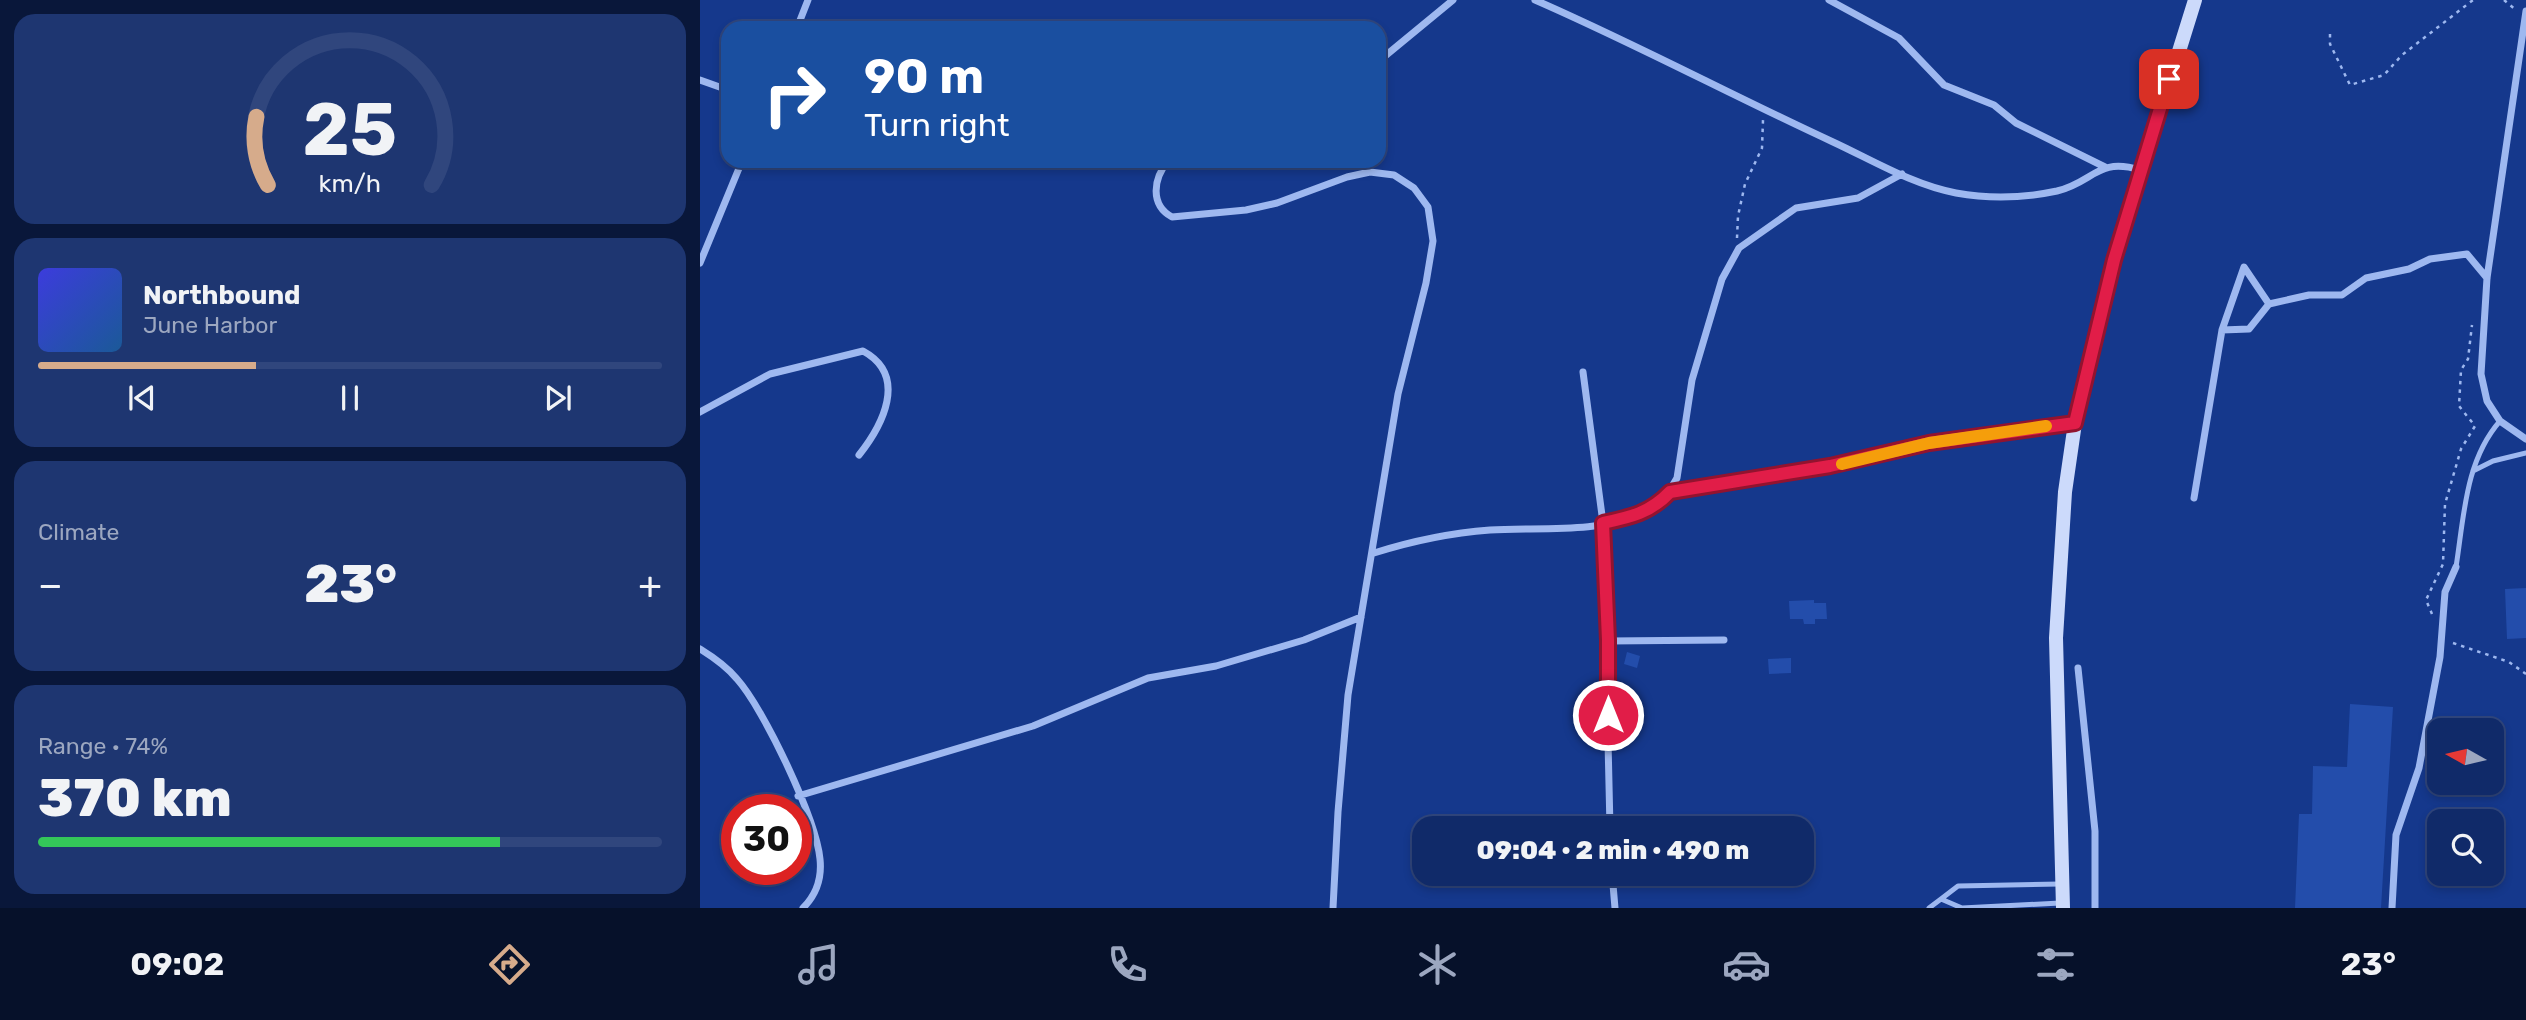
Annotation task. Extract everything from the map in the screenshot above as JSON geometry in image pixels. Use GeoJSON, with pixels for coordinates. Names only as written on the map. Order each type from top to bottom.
{"type":"FeatureCollection","features":[{"type":"Feature","properties":{"kind":"main road"},"geometry":{"type":"LineString","coordinates":[[2062,906],[2056,638],[2064,504],[2075,423],[2114,260],[2195,0]]}},
{"type":"Feature","properties":{"kind":"street"},"geometry":{"type":"LineString","coordinates":[[800,21],[808,0]]}},
{"type":"Feature","properties":{"kind":"street"},"geometry":{"type":"LineString","coordinates":[[1386,55],[1453,0]]}},
{"type":"Feature","properties":{"kind":"street"},"geometry":{"type":"LineString","coordinates":[[1535,0],[1608,32],[1762,110],[1902,174],[1954,192],[1985,197],[2028,195],[2059,190],[2106,167],[2115,165],[2140,170]]}},
{"type":"Feature","properties":{"kind":"street"},"geometry":{"type":"LineString","coordinates":[[1829,0],[1899,38],[1944,85],[1994,106],[2016,123],[2106,167]]}},
{"type":"Feature","properties":{"kind":"street"},"geometry":{"type":"LineString","coordinates":[[2522,10],[2524,37],[2487,278],[2481,374],[2487,401],[2500,421],[2526,439]]}},
{"type":"Feature","properties":{"kind":"street"},"geometry":{"type":"LineString","coordinates":[[700,80],[721,88]]}},
{"type":"Feature","properties":{"kind":"street"},"geometry":{"type":"LineString","coordinates":[[700,263],[739,168]]}},
{"type":"Feature","properties":{"kind":"street"},"geometry":{"type":"LineString","coordinates":[[1165,168],[1157,184],[1156,198],[1162,211],[1172,217],[1246,211],[1289,199],[1347,177],[1370,172],[1394,175],[1414,188],[1428,207],[1433,241],[1426,283],[1393,418],[1342,755],[1333,908]]}},
{"type":"Feature","properties":{"kind":"street"},"geometry":{"type":"LineString","coordinates":[[1374,553],[1460,533],[1603,523],[1638,516],[1656,506],[1670,492],[1681,464],[1688,405],[1699,354],[1723,279],[1739,248],[1796,208],[1858,198],[1902,174]]}},
{"type":"Feature","properties":{"kind":"street"},"geometry":{"type":"LineString","coordinates":[[2222,330],[2249,329],[2269,304],[2309,295],[2342,295],[2366,278],[2409,269],[2430,259],[2468,254],[2487,278]]}},
{"type":"Feature","properties":{"kind":"street"},"geometry":{"type":"LineString","coordinates":[[2194,498],[2222,330],[2244,267],[2269,304]]}},
{"type":"Feature","properties":{"kind":"street"},"geometry":{"type":"LineString","coordinates":[[700,412],[770,374],[863,351],[876,362],[889,393],[876,433],[859,455]]}},
{"type":"Feature","properties":{"kind":"street"},"geometry":{"type":"LineString","coordinates":[[1583,372],[1603,523],[1608,640],[1610,816]]}},
{"type":"Feature","properties":{"kind":"street"},"geometry":{"type":"LineString","coordinates":[[1670,492],[1826,467],[1929,443],[2075,423]]}},
{"type":"Feature","properties":{"kind":"street"},"geometry":{"type":"LineString","coordinates":[[2392,908],[2396,835],[2419,768],[2441,639],[2445,592],[2456,567]]}},
{"type":"Feature","properties":{"kind":"street"},"geometry":{"type":"LineString","coordinates":[[805,794],[1033,726],[1148,678],[1216,666],[1304,640],[1361,617]]}},
{"type":"Feature","properties":{"kind":"street"},"geometry":{"type":"LineString","coordinates":[[1608,640],[1724,640]]}},
{"type":"Feature","properties":{"kind":"street"},"geometry":{"type":"LineString","coordinates":[[700,649],[738,679],[755,703],[797,794]]}},
{"type":"Feature","properties":{"kind":"street"},"geometry":{"type":"LineString","coordinates":[[2078,668],[2095,831],[2095,908]]}},
{"type":"Feature","properties":{"kind":"street"},"geometry":{"type":"LineString","coordinates":[[803,908],[819,883],[820,860],[812,828]]}},
{"type":"Feature","properties":{"kind":"street"},"geometry":{"type":"LineString","coordinates":[[1613,886],[1615,908]]}},
{"type":"Feature","properties":{"kind":"lane"},"geometry":{"type":"LineString","coordinates":[[2456,567],[2473,471],[2487,436],[2500,421]]}},
{"type":"Feature","properties":{"kind":"lane"},"geometry":{"type":"LineString","coordinates":[[2473,471],[2493,461],[2526,453]]}},
{"type":"Feature","properties":{"kind":"lane"},"geometry":{"type":"LineString","coordinates":[[1929,908],[1958,886],[2063,884]]}},
{"type":"Feature","properties":{"kind":"lane"},"geometry":{"type":"LineString","coordinates":[[1941,899],[1962,908],[2062,906]]}},
{"type":"Feature","properties":{"kind":"path"},"geometry":{"type":"LineString","coordinates":[[2330,34],[2330,44],[2350,85],[2360,83],[2384,75],[2402,55],[2473,0]]}},
{"type":"Feature","properties":{"kind":"path"},"geometry":{"type":"LineString","coordinates":[[2504,0],[2512,9],[2522,10]]}},
{"type":"Feature","properties":{"kind":"path"},"geometry":{"type":"LineString","coordinates":[[1739,248],[1736,229],[1742,194],[1762,148],[1762,110]]}},
{"type":"Feature","properties":{"kind":"path"},"geometry":{"type":"LineString","coordinates":[[2472,324],[2468,359],[2461,370],[2459,406],[2475,426],[2461,449],[2445,504],[2443,564],[2426,600],[2441,639],[2510,662],[2526,674]]}},
{"type":"Feature","properties":{"kind":"building"},"geometry":{"type":"Polygon","coordinates":[[[2526,588],[2526,638],[2507,639],[2505,589],[2526,588]]]}},
{"type":"Feature","properties":{"kind":"building"},"geometry":{"type":"Polygon","coordinates":[[[1814,600],[1814,603],[1826,603],[1827,619],[1815,619],[1815,624],[1804,624],[1803,619],[1790,619],[1789,601],[1814,600]]]}},
{"type":"Feature","properties":{"kind":"building"},"geometry":{"type":"Polygon","coordinates":[[[1627,652],[1640,656],[1637,668],[1624,664],[1627,652]]]}},
{"type":"Feature","properties":{"kind":"building"},"geometry":{"type":"Polygon","coordinates":[[[1791,658],[1791,673],[1769,674],[1768,659],[1791,658]]]}},
{"type":"Feature","properties":{"kind":"building"},"geometry":{"type":"Polygon","coordinates":[[[2350,704],[2393,707],[2381,908],[2295,908],[2299,814],[2312,814],[2313,766],[2347,767],[2350,704]]]}},
{"type":"Feature","properties":{"kind":"slow traffic"},"geometry":{"type":"LineString","coordinates":[[1842,464],[1929,443],[2046,426]]}},
{"type":"Feature","properties":{"kind":"route"},"geometry":{"type":"LineString","coordinates":[[1608,715],[1603,523],[1638,516],[1656,506],[1670,492],[1759,475],[1816,469],[1929,443],[2075,423],[2114,260],[2169,79]]}}]}
